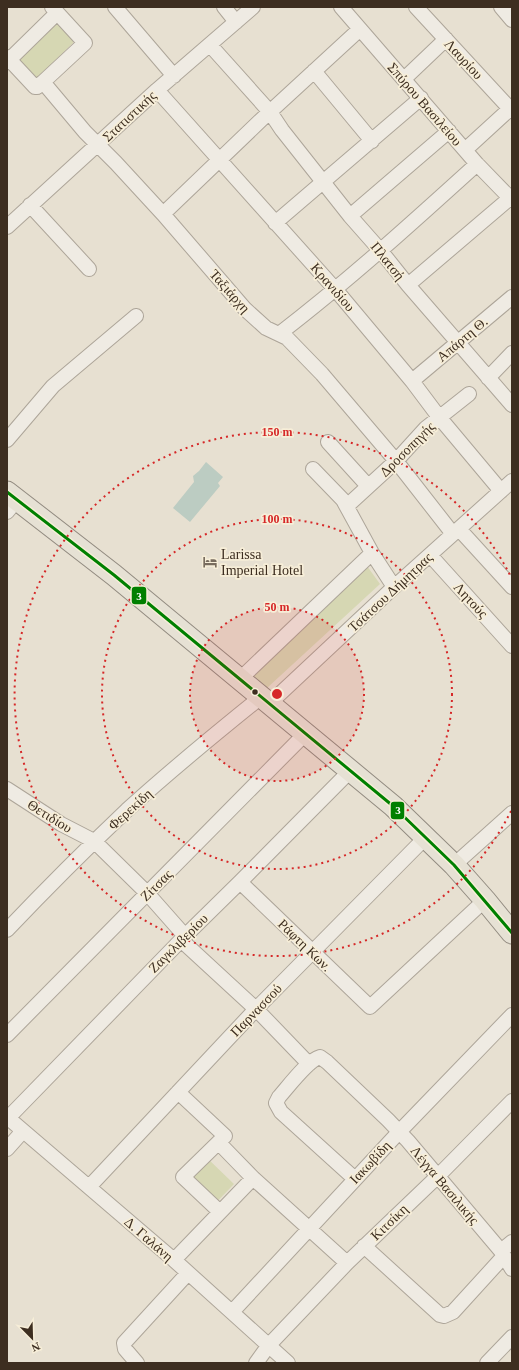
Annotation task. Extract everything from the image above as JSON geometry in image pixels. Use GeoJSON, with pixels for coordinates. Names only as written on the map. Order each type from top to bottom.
{"type":"FeatureCollection","features":[{"type":"Feature","properties":{"kind":"main road"},"geometry":{"type":"LineString","coordinates":[[10,501],[114,575],[393,806],[454,865],[512,933]]}},
{"type":"Feature","properties":{"kind":"street"},"geometry":{"type":"LineString","coordinates":[[115,7],[174,76]]}},
{"type":"Feature","properties":{"kind":"street"},"geometry":{"type":"LineString","coordinates":[[224,7],[236,22]]}},
{"type":"Feature","properties":{"kind":"street","name":"Στατιστικής"},"geometry":{"type":"LineString","coordinates":[[8,224],[98,145],[157,90],[253,7]]}},
{"type":"Feature","properties":{"kind":"street","name":"Σπύρου Βασιλείου"},"geometry":{"type":"LineString","coordinates":[[341,7],[421,98],[476,164],[511,199]]}},
{"type":"Feature","properties":{"kind":"street","name":"Λαυρίου"},"geometry":{"type":"LineString","coordinates":[[416,7],[511,108]]}},
{"type":"Feature","properties":{"kind":"street"},"geometry":{"type":"LineString","coordinates":[[501,7],[512,20]]}},
{"type":"Feature","properties":{"kind":"street"},"geometry":{"type":"LineString","coordinates":[[55,10],[85,43],[38,87],[35,87],[8,60],[55,10]]}},
{"type":"Feature","properties":{"kind":"street"},"geometry":{"type":"LineString","coordinates":[[163,214],[360,29]]}},
{"type":"Feature","properties":{"kind":"street"},"geometry":{"type":"LineString","coordinates":[[404,79],[446,39]]}},
{"type":"Feature","properties":{"kind":"street","name":"Πλατσή"},"geometry":{"type":"LineString","coordinates":[[210,45],[270,112],[282,130],[350,216],[512,405]]}},
{"type":"Feature","properties":{"kind":"street"},"geometry":{"type":"LineString","coordinates":[[314,71],[372,141]]}},
{"type":"Feature","properties":{"kind":"street","name":"Ταξιάρχη"},"geometry":{"type":"LineString","coordinates":[[43,82],[85,132],[116,162],[163,214],[245,309],[266,328],[292,342],[322,374],[456,531],[512,587]]}},
{"type":"Feature","properties":{"kind":"street","name":"Κρανιδίου"},"geometry":{"type":"LineString","coordinates":[[157,90],[335,288],[501,491]]}},
{"type":"Feature","properties":{"kind":"street"},"geometry":{"type":"LineString","coordinates":[[275,223],[421,98]]}},
{"type":"Feature","properties":{"kind":"street"},"geometry":{"type":"LineString","coordinates":[[465,150],[511,108]]}},
{"type":"Feature","properties":{"kind":"street"},"geometry":{"type":"LineString","coordinates":[[350,216],[449,131]]}},
{"type":"Feature","properties":{"kind":"street"},"geometry":{"type":"LineString","coordinates":[[279,334],[380,250],[476,164]]}},
{"type":"Feature","properties":{"kind":"street"},"geometry":{"type":"LineString","coordinates":[[408,285],[511,199]]}},
{"type":"Feature","properties":{"kind":"street"},"geometry":{"type":"LineString","coordinates":[[30,205],[89,269]]}},
{"type":"Feature","properties":{"kind":"street","name":"Απάρτη Θ."},"geometry":{"type":"LineString","coordinates":[[412,381],[512,297]]}},
{"type":"Feature","properties":{"kind":"street"},"geometry":{"type":"LineString","coordinates":[[7,440],[53,386],[136,316]]}},
{"type":"Feature","properties":{"kind":"street"},"geometry":{"type":"LineString","coordinates":[[488,378],[512,353]]}},
{"type":"Feature","properties":{"kind":"street","name":"Δροσοπηγής"},"geometry":{"type":"LineString","coordinates":[[347,506],[396,461],[418,435],[469,394]]}},
{"type":"Feature","properties":{"kind":"street"},"geometry":{"type":"LineString","coordinates":[[328,442],[368,486]]}},
{"type":"Feature","properties":{"kind":"street"},"geometry":{"type":"LineString","coordinates":[[313,469],[336,492],[347,506],[372,553],[394,588]]}},
{"type":"Feature","properties":{"kind":"street","name":"Τσάτσου Δήμητρας"},"geometry":{"type":"LineString","coordinates":[[265,700],[394,588],[512,481]]}},
{"type":"Feature","properties":{"kind":"street"},"geometry":{"type":"LineString","coordinates":[[240,679],[372,553]]}},
{"type":"Feature","properties":{"kind":"street","name":"Λητούς"},"geometry":{"type":"LineString","coordinates":[[430,555],[512,646]]}},
{"type":"Feature","properties":{"kind":"street","name":"Φερεκίδη"},"geometry":{"type":"LineString","coordinates":[[7,930],[94,841],[128,809],[225,726],[265,700]]}},
{"type":"Feature","properties":{"kind":"street","name":"Ζίτσας"},"geometry":{"type":"LineString","coordinates":[[7,1036],[305,734]]}},
{"type":"Feature","properties":{"kind":"street","name":"Ζαγκλιβερίου"},"geometry":{"type":"LineString","coordinates":[[8,1117],[350,770]]}},
{"type":"Feature","properties":{"kind":"street","name":"Θετιδίου"},"geometry":{"type":"LineString","coordinates":[[7,789],[61,824],[94,841]]}},
{"type":"Feature","properties":{"kind":"street"},"geometry":{"type":"LineString","coordinates":[[454,865],[512,813]]}},
{"type":"Feature","properties":{"kind":"street","name":"Παρνασσού"},"geometry":{"type":"LineString","coordinates":[[89,1187],[312,951],[426,837]]}},
{"type":"Feature","properties":{"kind":"street","name":"Λέγγα Βασιλικής"},"geometry":{"type":"LineString","coordinates":[[94,841],[147,894],[183,938],[256,1010],[314,1060],[327,1062],[399,1132],[438,1176],[502,1254],[512,1269]]}},
{"type":"Feature","properties":{"kind":"street","name":"Ράφτη Κων."},"geometry":{"type":"LineString","coordinates":[[240,882],[370,1007],[485,900]]}},
{"type":"Feature","properties":{"kind":"street","name":"Ιακωβίδη"},"geometry":{"type":"LineString","coordinates":[[232,1312],[399,1132],[512,1016]]}},
{"type":"Feature","properties":{"kind":"street"},"geometry":{"type":"LineString","coordinates":[[314,1060],[279,1097],[276,1103],[277,1106],[281,1112],[355,1179]]}},
{"type":"Feature","properties":{"kind":"street"},"geometry":{"type":"LineString","coordinates":[[178,1092],[226,1136],[184,1177],[220,1212]]}},
{"type":"Feature","properties":{"kind":"street","name":"Κιτσίκη"},"geometry":{"type":"LineString","coordinates":[[256,1363],[268,1345],[347,1263],[438,1176],[512,1101]]}},
{"type":"Feature","properties":{"kind":"street","name":"Δ. Γαλάνη"},"geometry":{"type":"LineString","coordinates":[[8,1117],[174,1260],[288,1363]]}},
{"type":"Feature","properties":{"kind":"street"},"geometry":{"type":"LineString","coordinates":[[7,1149],[23,1130]]}},
{"type":"Feature","properties":{"kind":"street"},"geometry":{"type":"LineString","coordinates":[[219,1143],[253,1178],[347,1263]]}},
{"type":"Feature","properties":{"kind":"street"},"geometry":{"type":"LineString","coordinates":[[174,1260],[253,1178]]}},
{"type":"Feature","properties":{"kind":"street"},"geometry":{"type":"LineString","coordinates":[[364,1246],[440,1315],[444,1316],[453,1312],[512,1242]]}},
{"type":"Feature","properties":{"kind":"street"},"geometry":{"type":"LineString","coordinates":[[137,1363],[125,1349],[124,1344],[188,1273]]}},
{"type":"Feature","properties":{"kind":"street"},"geometry":{"type":"LineString","coordinates":[[487,1363],[512,1337]]}},
{"type":"Feature","properties":{"kind":"green space"},"geometry":{"type":"Polygon","coordinates":[[[55,23],[58,23],[74,39],[73,43],[38,77],[34,78],[18,61],[17,57],[55,23]]]}},
{"type":"Feature","properties":{"kind":"green space"},"geometry":{"type":"Polygon","coordinates":[[[367,566],[380,584],[267,688],[252,674],[367,566]]]}},
{"type":"Feature","properties":{"kind":"green space"},"geometry":{"type":"Polygon","coordinates":[[[205,1156],[234,1184],[209,1210],[180,1183],[205,1156]]]}},
{"type":"Feature","properties":{"kind":"shaded area"},"geometry":{"type":"Polygon","coordinates":[[[206,462],[223,477],[218,483],[220,486],[190,522],[173,508],[194,482],[193,476],[206,462]]]}},
{"type":"Feature","properties":{"kind":"transit line","name":"3"},"geometry":{"type":"LineString","coordinates":[[7,492],[114,575],[393,806],[454,865],[512,933]]}},
{"type":"Feature","properties":{"kind":"place","name":"Larissa Imperial Hotel"},"geometry":{"type":"Point","coordinates":[210,562]}}]}
